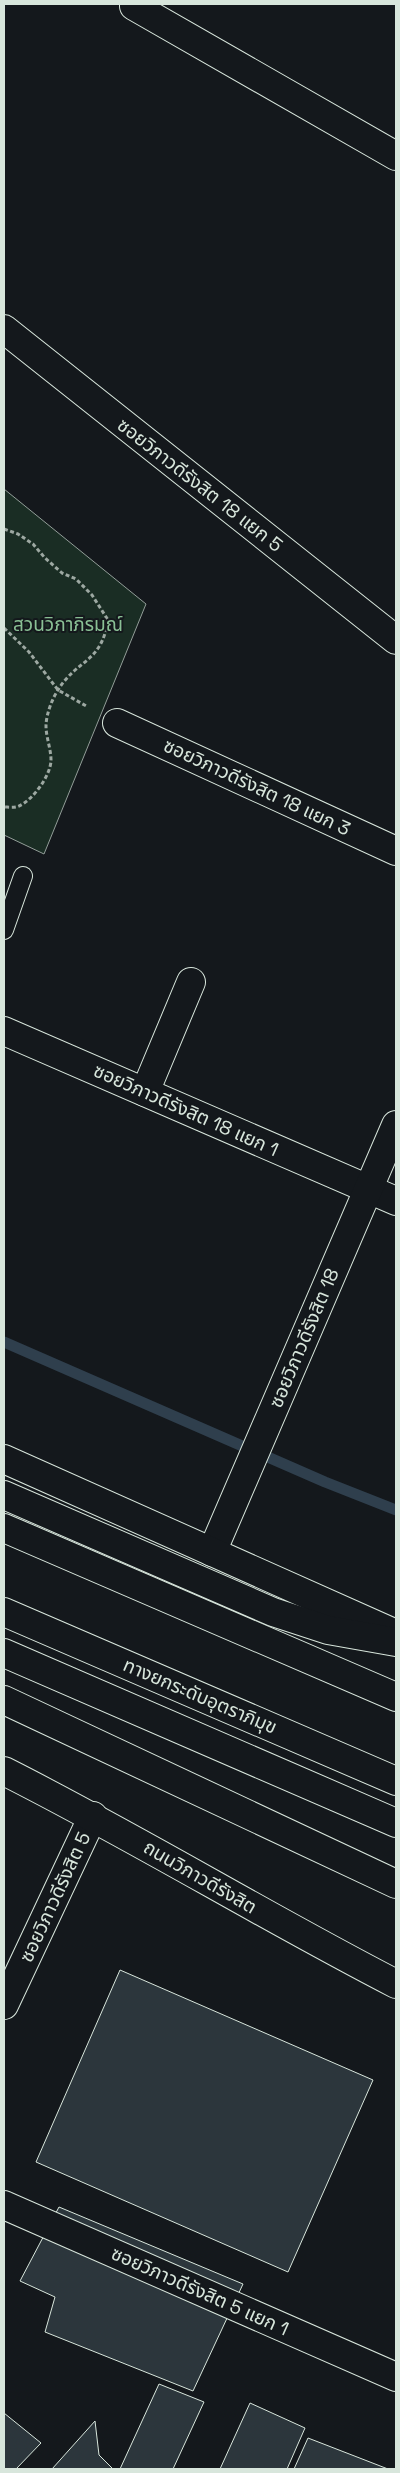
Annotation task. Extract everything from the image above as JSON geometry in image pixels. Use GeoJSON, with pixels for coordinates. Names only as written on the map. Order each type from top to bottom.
{"type":"FeatureCollection","features":[{"type":"Feature","properties":{"kind":"main road"},"geometry":{"type":"LineString","coordinates":[[134,6],[396,156]]}},
{"type":"Feature","properties":{"kind":"main road","name":"ซอยวิภาวดีรังสิต 18 แยก 5"},"geometry":{"type":"LineString","coordinates":[[4,329],[396,640]]}},
{"type":"Feature","properties":{"kind":"main road","name":"ซอยวิภาวดีรังสิต 18 แยก 3"},"geometry":{"type":"LineString","coordinates":[[118,723],[396,851]]}},
{"type":"Feature","properties":{"kind":"main road"},"geometry":{"type":"LineString","coordinates":[[145,1092],[191,982]]}},
{"type":"Feature","properties":{"kind":"main road","name":"ซอยวิภาวดีรังสิต 18 แยก 1"},"geometry":{"type":"LineString","coordinates":[[4,1031],[396,1202]]}},
{"type":"Feature","properties":{"kind":"main road","name":"ซอยวิภาวดีรังสิต 18"},"geometry":{"type":"LineString","coordinates":[[212,1552],[396,1125]]}},
{"type":"Feature","properties":{"kind":"main road"},"geometry":{"type":"LineString","coordinates":[[4,1459],[396,1634]]}},
{"type":"Feature","properties":{"kind":"main road"},"geometry":{"type":"LineString","coordinates":[[4,1495],[273,1612],[328,1630],[396,1642]]}},
{"type":"Feature","properties":{"kind":"main road"},"geometry":{"type":"LineString","coordinates":[[4,1528],[396,1697]]}},
{"type":"Feature","properties":{"kind":"main road"},"geometry":{"type":"LineString","coordinates":[[4,1539],[396,1705]]}},
{"type":"Feature","properties":{"kind":"main road","name":"ทางยกระดับอุตราภิมุข"},"geometry":{"type":"LineString","coordinates":[[4,1612],[396,1781]]}},
{"type":"Feature","properties":{"kind":"main road"},"geometry":{"type":"LineString","coordinates":[[4,1653],[396,1823]]}},
{"type":"Feature","properties":{"kind":"main road"},"geometry":{"type":"LineString","coordinates":[[4,1700],[396,1884]]}},
{"type":"Feature","properties":{"kind":"main road","name":"ถนนวิภาวดีรังสิต"},"geometry":{"type":"LineString","coordinates":[[4,1771],[93,1816],[316,1943],[396,1984]]}},
{"type":"Feature","properties":{"kind":"main road","name":"ซอยวิภาวดีรังสิต 5"},"geometry":{"type":"LineString","coordinates":[[4,2005],[93,1816]]}},
{"type":"Feature","properties":{"kind":"main road","name":"ซอยวิภาวดีรังสิต 5 แยก 1"},"geometry":{"type":"LineString","coordinates":[[4,2206],[396,2378]]}},
{"type":"Feature","properties":{"kind":"lane"},"geometry":{"type":"LineString","coordinates":[[4,930],[23,876]]}},
{"type":"Feature","properties":{"kind":"path"},"geometry":{"type":"LineString","coordinates":[[4,528],[18,534],[33,544],[45,558],[62,572],[76,579],[92,595],[108,620],[105,638],[94,656],[74,671],[58,690],[50,708],[46,727],[52,762],[47,777],[19,806],[4,807]]}},
{"type":"Feature","properties":{"kind":"path"},"geometry":{"type":"LineString","coordinates":[[4,628],[29,652],[58,690]]}},
{"type":"Feature","properties":{"kind":"green space","name":"สวนวิภาภิรมณ์"},"geometry":{"type":"Polygon","coordinates":[[[4,489],[146,604],[44,854],[4,835],[4,489]]]}},
{"type":"Feature","properties":{"kind":"building"},"geometry":{"type":"Polygon","coordinates":[[[120,1970],[373,2080],[288,2272],[36,2162],[120,1970]]]}},
{"type":"Feature","properties":{"kind":"building"},"geometry":{"type":"Polygon","coordinates":[[[59,2207],[243,2284],[193,2391],[45,2332],[55,2297],[20,2281],[59,2207]]]}},
{"type":"Feature","properties":{"kind":"building"},"geometry":{"type":"Polygon","coordinates":[[[159,2384],[204,2402],[173,2469],[120,2469],[159,2384]]]}},
{"type":"Feature","properties":{"kind":"building"},"geometry":{"type":"Polygon","coordinates":[[[250,2403],[305,2428],[287,2469],[220,2469],[250,2403]]]}},
{"type":"Feature","properties":{"kind":"building"},"geometry":{"type":"Polygon","coordinates":[[[4,2413],[41,2443],[16,2469],[4,2469],[4,2413]]]}},
{"type":"Feature","properties":{"kind":"building"},"geometry":{"type":"Polygon","coordinates":[[[95,2421],[99,2455],[113,2469],[52,2469],[95,2421]]]}},
{"type":"Feature","properties":{"kind":"building"},"geometry":{"type":"Polygon","coordinates":[[[308,2438],[388,2469],[294,2469],[308,2438]]]}},
{"type":"Feature","properties":{"kind":"waterway"},"geometry":{"type":"LineString","coordinates":[[4,1342],[325,1482],[396,1510]]}}]}
